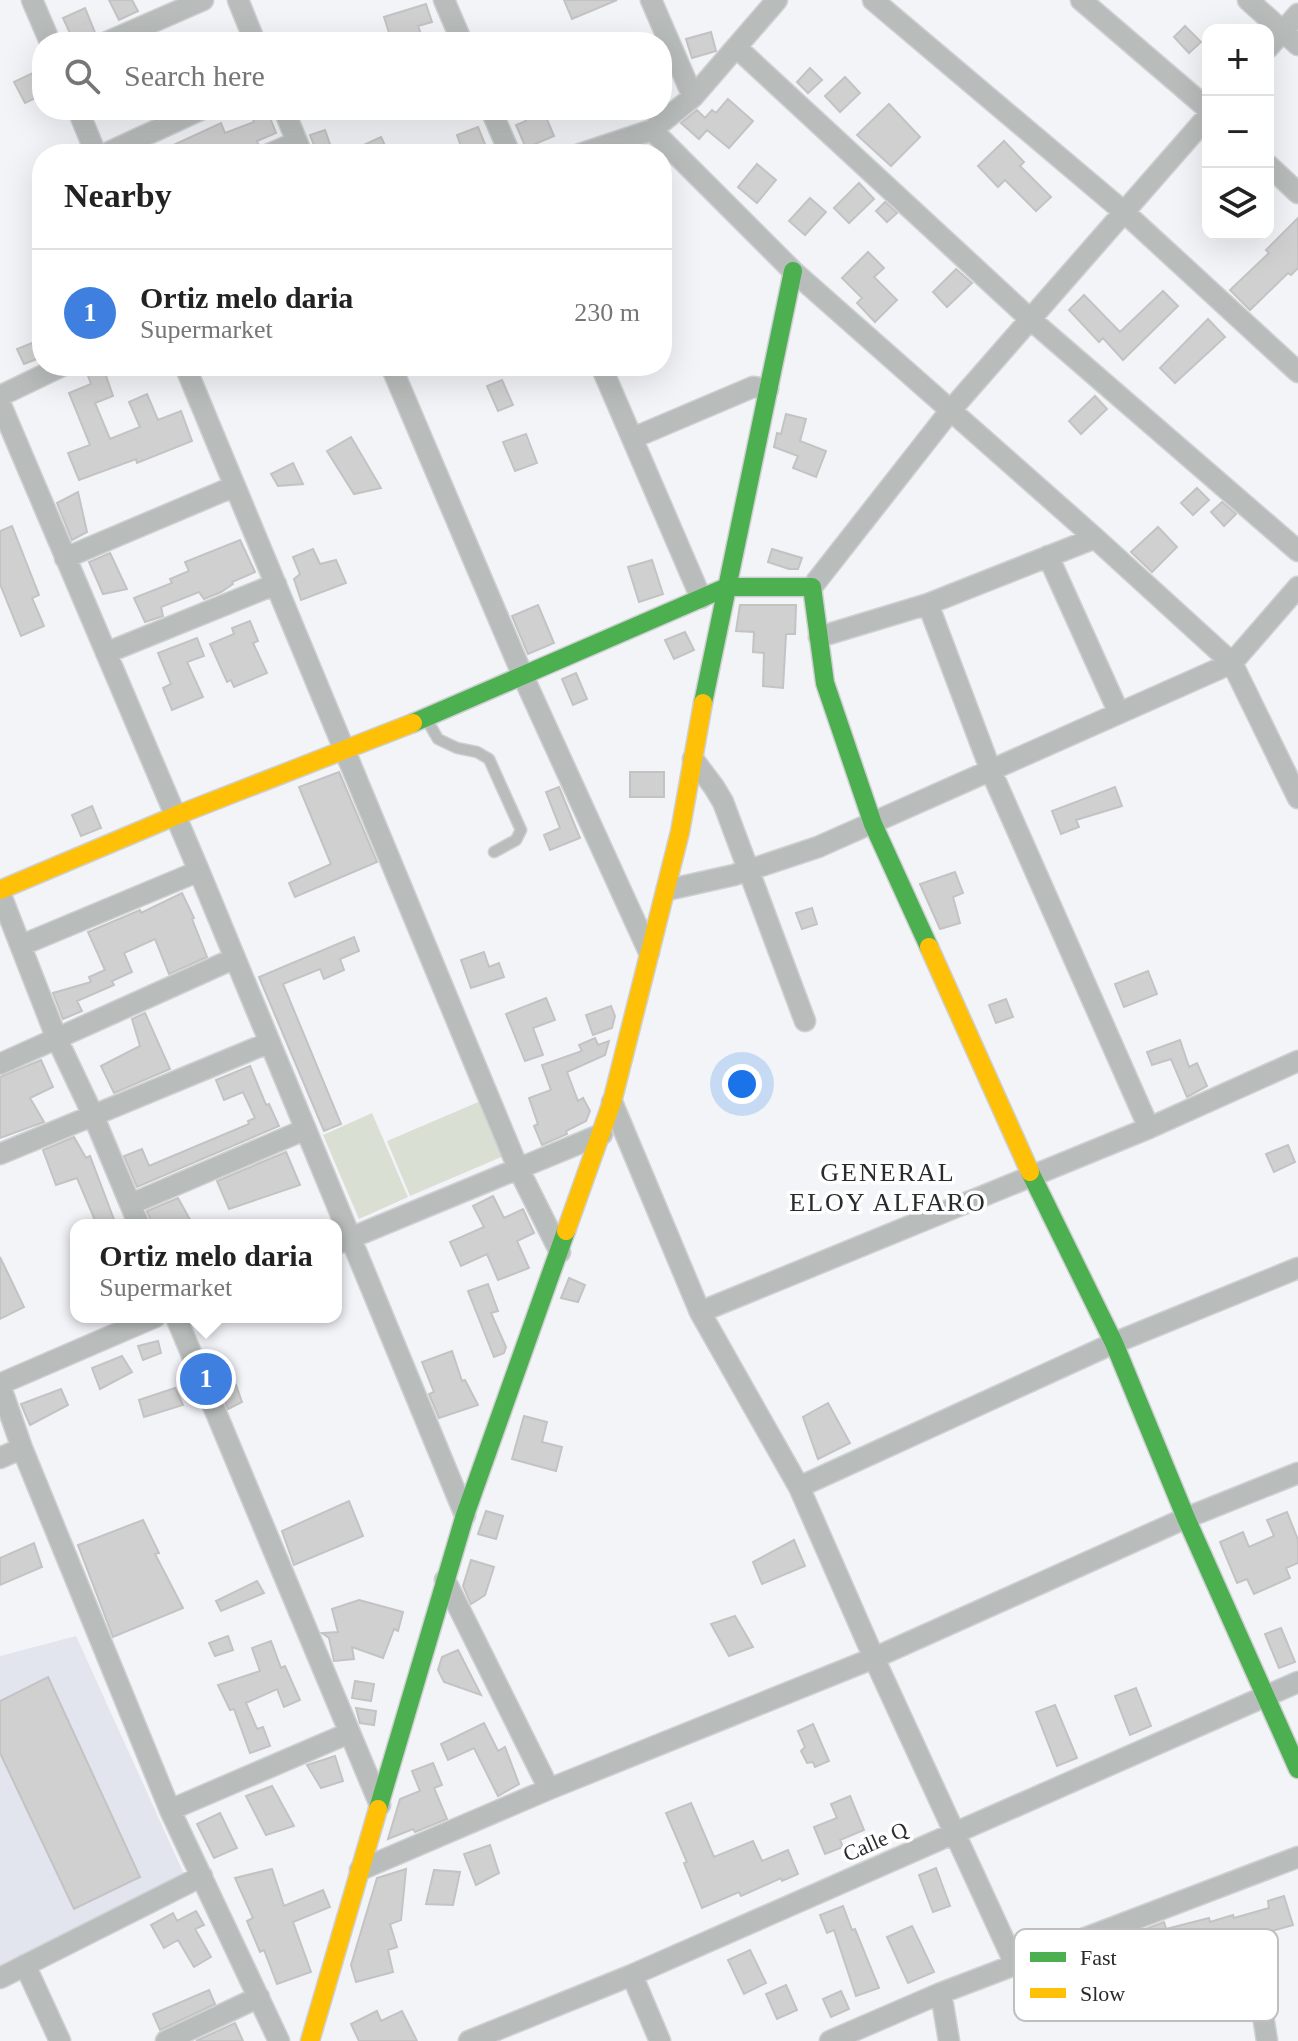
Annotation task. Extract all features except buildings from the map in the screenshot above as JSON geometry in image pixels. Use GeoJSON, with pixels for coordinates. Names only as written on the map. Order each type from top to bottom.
{"type":"FeatureCollection","features":[{"type":"Feature","properties":{"kind":"street"},"geometry":{"type":"LineString","coordinates":[[32,0],[46,32]]}},
{"type":"Feature","properties":{"kind":"street"},"geometry":{"type":"LineString","coordinates":[[130,32],[203,0]]}},
{"type":"Feature","properties":{"kind":"street"},"geometry":{"type":"LineString","coordinates":[[238,0],[251,32]]}},
{"type":"Feature","properties":{"kind":"street"},"geometry":{"type":"LineString","coordinates":[[444,0],[458,32]]}},
{"type":"Feature","properties":{"kind":"street"},"geometry":{"type":"LineString","coordinates":[[651,0],[665,32]]}},
{"type":"Feature","properties":{"kind":"street"},"geometry":{"type":"LineString","coordinates":[[672,114],[693,97],[777,0]]}},
{"type":"Feature","properties":{"kind":"street"},"geometry":{"type":"LineString","coordinates":[[873,0],[1124,212],[1298,372]]}},
{"type":"Feature","properties":{"kind":"street"},"geometry":{"type":"LineString","coordinates":[[1081,0],[1202,104]]}},
{"type":"Feature","properties":{"kind":"street"},"geometry":{"type":"LineString","coordinates":[[1248,0],[1290,38],[1298,14]]}},
{"type":"Feature","properties":{"kind":"street"},"geometry":{"type":"LineString","coordinates":[[736,47],[1030,319],[1298,551]]}},
{"type":"Feature","properties":{"kind":"street"},"geometry":{"type":"LineString","coordinates":[[672,48],[693,97]]}},
{"type":"Feature","properties":{"kind":"street"},"geometry":{"type":"LineString","coordinates":[[82,120],[92,144]]}},
{"type":"Feature","properties":{"kind":"street"},"geometry":{"type":"LineString","coordinates":[[127,144],[178,120]]}},
{"type":"Feature","properties":{"kind":"street"},"geometry":{"type":"LineString","coordinates":[[288,120],[298,144]]}},
{"type":"Feature","properties":{"kind":"street"},"geometry":{"type":"LineString","coordinates":[[495,120],[506,144]]}},
{"type":"Feature","properties":{"kind":"street"},"geometry":{"type":"LineString","coordinates":[[610,144],[652,130],[664,120]]}},
{"type":"Feature","properties":{"kind":"street"},"geometry":{"type":"LineString","coordinates":[[1202,123],[950,411],[812,587],[825,683],[873,824],[1031,1175],[1114,1343],[1186,1518],[1298,1769]]}},
{"type":"Feature","properties":{"kind":"street"},"geometry":{"type":"LineString","coordinates":[[652,130],[666,144]]}},
{"type":"Feature","properties":{"kind":"street"},"geometry":{"type":"LineString","coordinates":[[672,150],[793,271],[1232,663],[1298,798]]}},
{"type":"Feature","properties":{"kind":"street"},"geometry":{"type":"LineString","coordinates":[[1271,168],[1298,193]]}},
{"type":"Feature","properties":{"kind":"street"},"geometry":{"type":"LineString","coordinates":[[310,2041],[465,1515],[612,1102],[667,890],[793,271]]}},
{"type":"Feature","properties":{"kind":"street"},"geometry":{"type":"LineString","coordinates":[[0,396],[41,376]]}},
{"type":"Feature","properties":{"kind":"street"},"geometry":{"type":"LineString","coordinates":[[189,376],[518,1168],[560,1252]]}},
{"type":"Feature","properties":{"kind":"street"},"geometry":{"type":"LineString","coordinates":[[395,376],[523,676],[649,952]]}},
{"type":"Feature","properties":{"kind":"street"},"geometry":{"type":"LineString","coordinates":[[605,376],[701,598]]}},
{"type":"Feature","properties":{"kind":"street"},"geometry":{"type":"LineString","coordinates":[[633,438],[753,387],[768,389]]}},
{"type":"Feature","properties":{"kind":"street"},"geometry":{"type":"LineString","coordinates":[[0,403],[199,871],[304,1130],[336,1219]]}},
{"type":"Feature","properties":{"kind":"street"},"geometry":{"type":"LineString","coordinates":[[65,558],[235,486]]}},
{"type":"Feature","properties":{"kind":"street"},"geometry":{"type":"LineString","coordinates":[[819,637],[928,604],[1095,538]]}},
{"type":"Feature","properties":{"kind":"street"},"geometry":{"type":"LineString","coordinates":[[1048,556],[1119,713]]}},
{"type":"Feature","properties":{"kind":"street"},"geometry":{"type":"LineString","coordinates":[[106,653],[276,584]]}},
{"type":"Feature","properties":{"kind":"street"},"geometry":{"type":"LineString","coordinates":[[137,1219],[57,1039],[0,891],[175,816],[427,718],[727,587],[812,587]]}},
{"type":"Feature","properties":{"kind":"street"},"geometry":{"type":"LineString","coordinates":[[667,890],[748,871],[818,847],[1232,663],[1298,587]]}},
{"type":"Feature","properties":{"kind":"street"},"geometry":{"type":"LineString","coordinates":[[928,604],[991,771],[1149,1128]]}},
{"type":"Feature","properties":{"kind":"street"},"geometry":{"type":"LineString","coordinates":[[693,759],[723,802],[805,1021]]}},
{"type":"Feature","properties":{"kind":"street"},"geometry":{"type":"LineString","coordinates":[[22,945],[199,871]]}},
{"type":"Feature","properties":{"kind":"street"},"geometry":{"type":"LineString","coordinates":[[0,1064],[233,959]]}},
{"type":"Feature","properties":{"kind":"street"},"geometry":{"type":"LineString","coordinates":[[0,1154],[268,1043]]}},
{"type":"Feature","properties":{"kind":"street"},"geometry":{"type":"LineString","coordinates":[[700,1312],[1149,1128],[1298,1061]]}},
{"type":"Feature","properties":{"kind":"street"},"geometry":{"type":"LineString","coordinates":[[612,1102],[700,1312],[799,1487],[953,1833],[1014,1962]]}},
{"type":"Feature","properties":{"kind":"street"},"geometry":{"type":"LineString","coordinates":[[131,1204],[304,1130]]}},
{"type":"Feature","properties":{"kind":"street"},"geometry":{"type":"LineString","coordinates":[[465,1515],[344,1241],[602,1134]]}},
{"type":"Feature","properties":{"kind":"street"},"geometry":{"type":"LineString","coordinates":[[799,1487],[1114,1343],[1298,1268]]}},
{"type":"Feature","properties":{"kind":"street"},"geometry":{"type":"LineString","coordinates":[[141,1323],[0,1384],[22,1448],[170,1810],[279,2041]]}},
{"type":"Feature","properties":{"kind":"street"},"geometry":{"type":"LineString","coordinates":[[178,1323],[380,1805]]}},
{"type":"Feature","properties":{"kind":"street"},"geometry":{"type":"LineString","coordinates":[[0,1458],[22,1448]]}},
{"type":"Feature","properties":{"kind":"street"},"geometry":{"type":"LineString","coordinates":[[360,1870],[549,1789],[874,1658],[1186,1518],[1298,1473]]}},
{"type":"Feature","properties":{"kind":"street"},"geometry":{"type":"LineString","coordinates":[[445,1580],[549,1789]]}},
{"type":"Feature","properties":{"kind":"street","name":"Calle Q"},"geometry":{"type":"LineString","coordinates":[[469,2041],[632,1975],[1298,1682]]}},
{"type":"Feature","properties":{"kind":"street"},"geometry":{"type":"LineString","coordinates":[[170,1810],[349,1733]]}},
{"type":"Feature","properties":{"kind":"street"},"geometry":{"type":"LineString","coordinates":[[1108,1929],[1298,1857]]}},
{"type":"Feature","properties":{"kind":"street"},"geometry":{"type":"LineString","coordinates":[[0,1978],[202,1876]]}},
{"type":"Feature","properties":{"kind":"street"},"geometry":{"type":"LineString","coordinates":[[830,2041],[1014,1964]]}},
{"type":"Feature","properties":{"kind":"street"},"geometry":{"type":"LineString","coordinates":[[25,1965],[60,2041]]}},
{"type":"Feature","properties":{"kind":"street"},"geometry":{"type":"LineString","coordinates":[[632,1975],[660,2041]]}},
{"type":"Feature","properties":{"kind":"street"},"geometry":{"type":"LineString","coordinates":[[941,1993],[949,2041]]}},
{"type":"Feature","properties":{"kind":"street"},"geometry":{"type":"LineString","coordinates":[[166,2041],[259,1997]]}},
{"type":"Feature","properties":{"kind":"street"},"geometry":{"type":"LineString","coordinates":[[1264,2021],[1267,2041]]}},
{"type":"Feature","properties":{"kind":"lane"},"geometry":{"type":"LineString","coordinates":[[427,718],[438,739],[489,759],[521,830],[516,840],[494,852]]}},
{"type":"Feature","properties":{"kind":"shaded area"},"geometry":{"type":"Polygon","coordinates":[[[483,1100],[506,1155],[410,1196],[387,1141],[483,1100]]]}},
{"type":"Feature","properties":{"kind":"shaded area"},"geometry":{"type":"Polygon","coordinates":[[[372,1113],[408,1197],[359,1219],[323,1135],[372,1113]]]}},
{"type":"Feature","properties":{"kind":"shaded area"},"geometry":{"type":"Polygon","coordinates":[[[76,1636],[184,1874],[0,1965],[0,1656],[76,1636]]]}},
{"type":"Feature","properties":{"kind":"traffic: fast"},"geometry":{"type":"LineString","coordinates":[[703,703],[793,271]]}},
{"type":"Feature","properties":{"kind":"traffic: fast"},"geometry":{"type":"LineString","coordinates":[[413,723],[727,587],[812,587],[825,683],[873,824],[929,947]]}},
{"type":"Feature","properties":{"kind":"traffic: fast"},"geometry":{"type":"LineString","coordinates":[[1030,1172],[1114,1343],[1186,1518],[1298,1769]]}},
{"type":"Feature","properties":{"kind":"traffic: fast"},"geometry":{"type":"LineString","coordinates":[[378,1809],[465,1515],[566,1231]]}},
{"type":"Feature","properties":{"kind":"traffic: slow"},"geometry":{"type":"LineString","coordinates":[[566,1231],[612,1102],[680,832],[703,703]]}},
{"type":"Feature","properties":{"kind":"traffic: slow"},"geometry":{"type":"LineString","coordinates":[[0,890],[175,816],[413,723]]}},
{"type":"Feature","properties":{"kind":"traffic: slow"},"geometry":{"type":"LineString","coordinates":[[929,947],[1030,1172]]}},
{"type":"Feature","properties":{"kind":"traffic: slow"},"geometry":{"type":"LineString","coordinates":[[310,2041],[378,1809]]}},
{"type":"Feature","properties":{"kind":"place","name":"Ortiz melo daria"},"geometry":{"type":"Point","coordinates":[206,1379]}},
{"type":"Feature","properties":{"kind":"district","name":"GENERAL ELOY ALFARO"},"geometry":{"type":"Point","coordinates":[888,1187]}}]}
